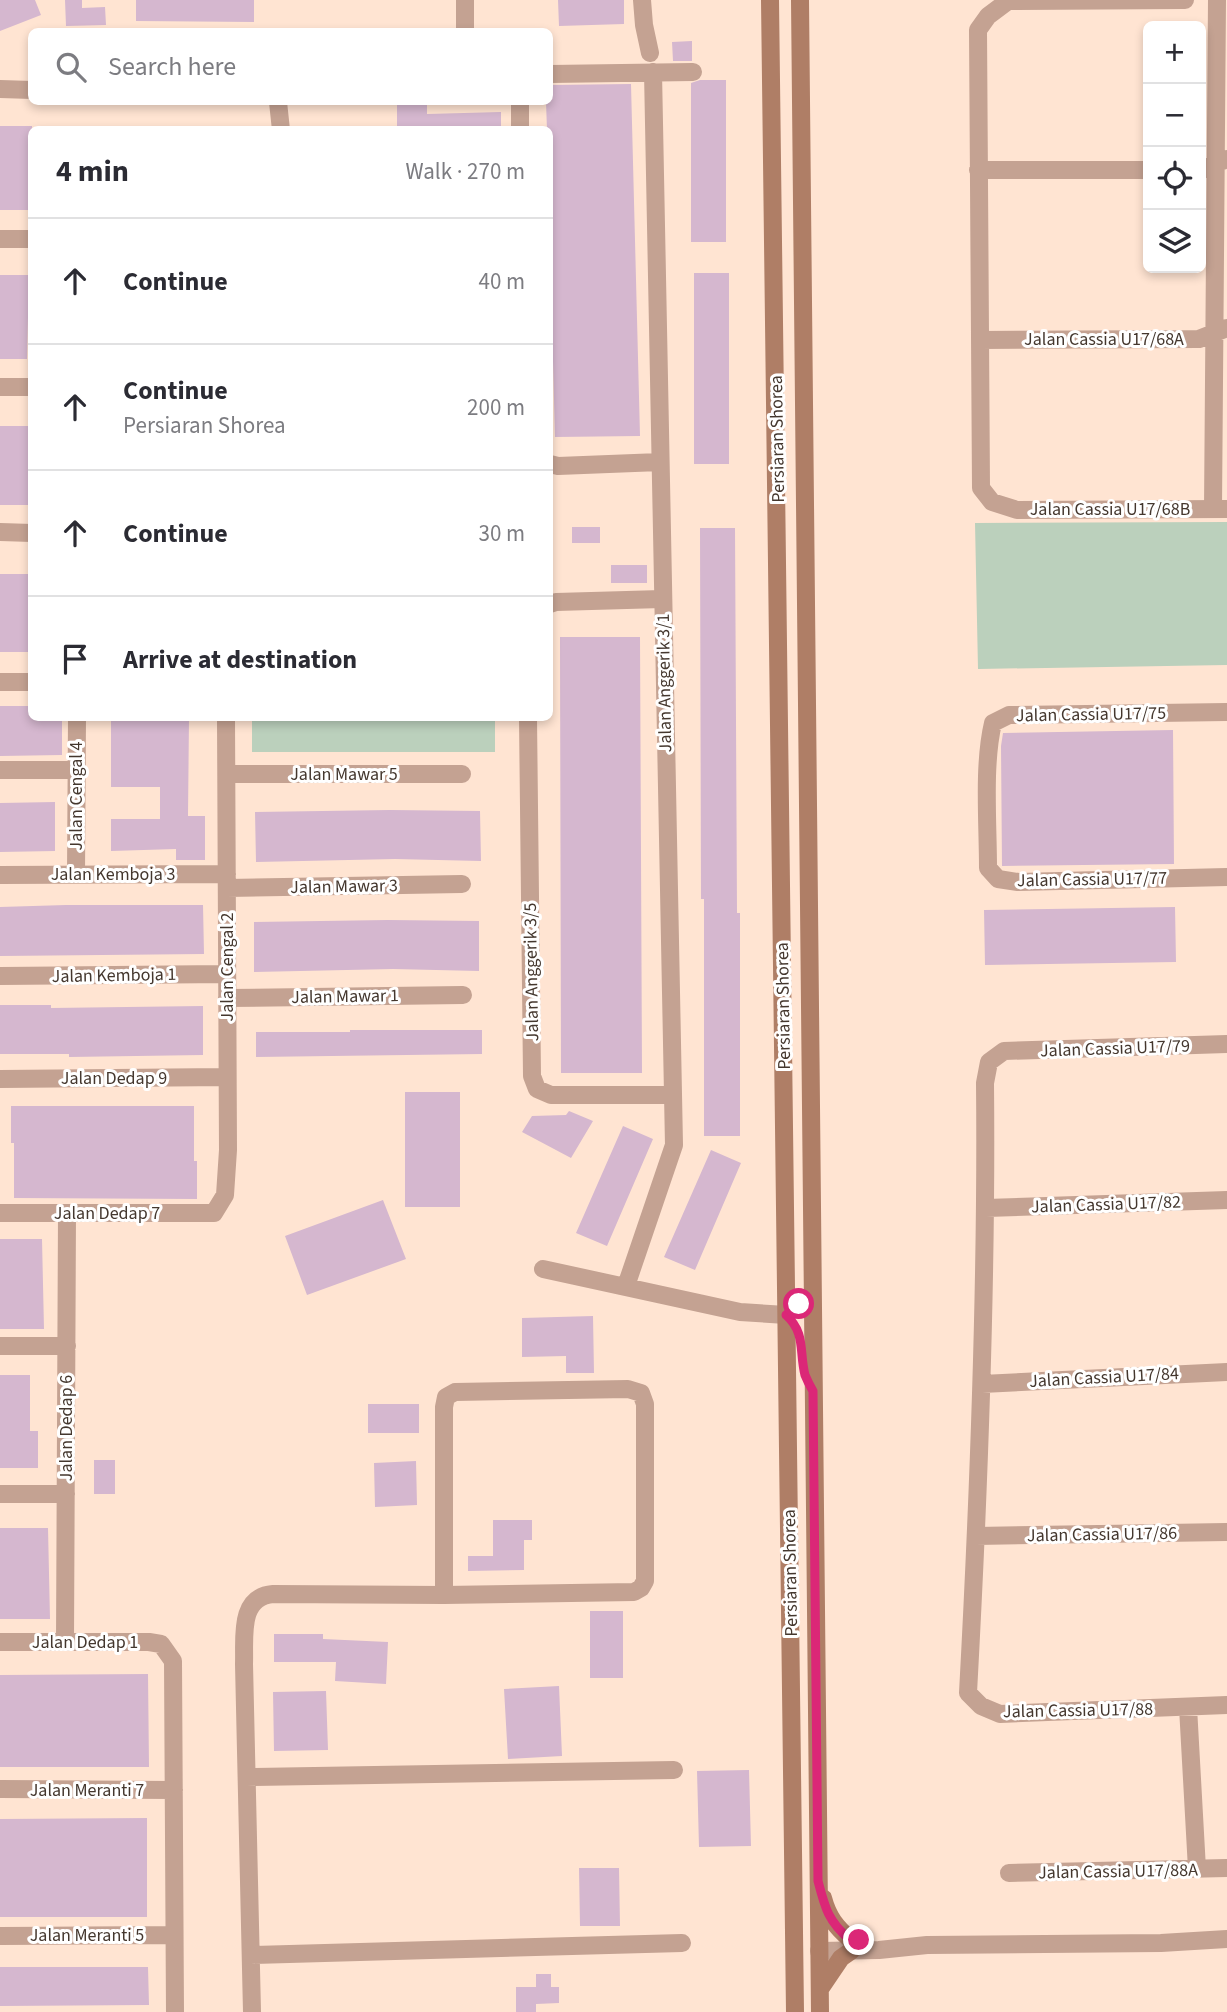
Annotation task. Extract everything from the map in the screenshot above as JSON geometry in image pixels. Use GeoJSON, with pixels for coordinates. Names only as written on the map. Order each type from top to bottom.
{"type":"FeatureCollection","features":[{"type":"Feature","properties":{"kind":"main road","name":"Persiaran Shorea"},"geometry":{"type":"LineString","coordinates":[[770,0],[795,2003]]}},
{"type":"Feature","properties":{"kind":"main road","name":"Persiaran Shorea"},"geometry":{"type":"LineString","coordinates":[[800,0],[820,2012]]}},
{"type":"Feature","properties":{"kind":"main road"},"geometry":{"type":"LineString","coordinates":[[811,1244],[799,1304],[786,1315],[795,1323],[800,1335],[806,1375],[813,1391]]}},
{"type":"Feature","properties":{"kind":"main road"},"geometry":{"type":"LineString","coordinates":[[793,1877],[802,1912],[818,1945],[802,1969],[795,2003]]}},
{"type":"Feature","properties":{"kind":"main road"},"geometry":{"type":"LineString","coordinates":[[818,1881],[826,1912],[851,1946],[820,1990]]}},
{"type":"Feature","properties":{"kind":"street"},"geometry":{"type":"LineString","coordinates":[[465,0],[465,28]]}},
{"type":"Feature","properties":{"kind":"street"},"geometry":{"type":"LineString","coordinates":[[642,0],[643,25],[650,53]]}},
{"type":"Feature","properties":{"kind":"street","name":"Jalan Cassia U17/68B"},"geometry":{"type":"LineString","coordinates":[[1185,0],[1008,1],[988,16],[978,30],[981,488],[992,502],[1017,510],[1220,509]]}},
{"type":"Feature","properties":{"kind":"street"},"geometry":{"type":"LineString","coordinates":[[1217,0],[1214,164],[1221,330],[1220,509]]}},
{"type":"Feature","properties":{"kind":"street","name":"Jalan Anggerik 3/1"},"geometry":{"type":"LineString","coordinates":[[626,1286],[674,1145],[653,72]]}},
{"type":"Feature","properties":{"kind":"street"},"geometry":{"type":"LineString","coordinates":[[553,74],[692,72]]}},
{"type":"Feature","properties":{"kind":"street"},"geometry":{"type":"LineString","coordinates":[[0,89],[28,90]]}},
{"type":"Feature","properties":{"kind":"street"},"geometry":{"type":"LineString","coordinates":[[278,105],[281,126]]}},
{"type":"Feature","properties":{"kind":"street"},"geometry":{"type":"LineString","coordinates":[[520,105],[520,126]]}},
{"type":"Feature","properties":{"kind":"street"},"geometry":{"type":"LineString","coordinates":[[978,170],[1143,170]]}},
{"type":"Feature","properties":{"kind":"street"},"geometry":{"type":"LineString","coordinates":[[0,239],[28,239]]}},
{"type":"Feature","properties":{"kind":"street","name":"Jalan Cassia U17/68A"},"geometry":{"type":"LineString","coordinates":[[980,340],[1199,339],[1221,330]]}},
{"type":"Feature","properties":{"kind":"street"},"geometry":{"type":"LineString","coordinates":[[0,387],[28,387]]}},
{"type":"Feature","properties":{"kind":"street"},"geometry":{"type":"LineString","coordinates":[[553,465],[660,462]]}},
{"type":"Feature","properties":{"kind":"street"},"geometry":{"type":"LineString","coordinates":[[0,532],[28,533]]}},
{"type":"Feature","properties":{"kind":"street"},"geometry":{"type":"LineString","coordinates":[[553,603],[662,599]]}},
{"type":"Feature","properties":{"kind":"street"},"geometry":{"type":"LineString","coordinates":[[0,682],[28,682]]}},
{"type":"Feature","properties":{"kind":"street","name":"Jalan Cassia U17/75"},"geometry":{"type":"LineString","coordinates":[[988,800],[989,740],[993,723],[1009,715],[1227,712]]}},
{"type":"Feature","properties":{"kind":"street","name":"Jalan Cengal 4"},"geometry":{"type":"LineString","coordinates":[[76,721],[76,874]]}},
{"type":"Feature","properties":{"kind":"street","name":"Jalan Cengal 2"},"geometry":{"type":"LineString","coordinates":[[214,1213],[225,1195],[228,1150],[226,721]]}},
{"type":"Feature","properties":{"kind":"street","name":"Jalan Anggerik 3/5"},"geometry":{"type":"LineString","coordinates":[[528,721],[531,1076],[537,1089],[551,1095],[671,1095]]}},
{"type":"Feature","properties":{"kind":"street"},"geometry":{"type":"LineString","coordinates":[[0,770],[76,770]]}},
{"type":"Feature","properties":{"kind":"street","name":"Jalan Mawar 5"},"geometry":{"type":"LineString","coordinates":[[227,774],[462,774]]}},
{"type":"Feature","properties":{"kind":"street","name":"Jalan Cassia U17/77"},"geometry":{"type":"LineString","coordinates":[[988,800],[988,868],[998,879],[1018,882],[1227,877]]}},
{"type":"Feature","properties":{"kind":"street","name":"Jalan Kemboja 3"},"geometry":{"type":"LineString","coordinates":[[0,874],[76,874],[227,881]]}},
{"type":"Feature","properties":{"kind":"street","name":"Jalan Mawar 3"},"geometry":{"type":"LineString","coordinates":[[227,881],[462,884]]}},
{"type":"Feature","properties":{"kind":"street","name":"Jalan Kemboja 1"},"geometry":{"type":"LineString","coordinates":[[0,976],[227,974]]}},
{"type":"Feature","properties":{"kind":"street","name":"Jalan Mawar 1"},"geometry":{"type":"LineString","coordinates":[[227,998],[463,995]]}},
{"type":"Feature","properties":{"kind":"street","name":"Jalan Cassia U17/79"},"geometry":{"type":"LineString","coordinates":[[1004,1051],[1227,1044]]}},
{"type":"Feature","properties":{"kind":"street","name":"Jalan Cassia U17/88"},"geometry":{"type":"LineString","coordinates":[[1004,1051],[989,1062],[985,1083],[986,1208],[982,1384],[968,1693],[981,1706],[1000,1714],[1227,1705]]}},
{"type":"Feature","properties":{"kind":"street","name":"Jalan Dedap 9"},"geometry":{"type":"LineString","coordinates":[[0,1079],[227,1077]]}},
{"type":"Feature","properties":{"kind":"street","name":"Jalan Cassia U17/82"},"geometry":{"type":"LineString","coordinates":[[986,1208],[1227,1200]]}},
{"type":"Feature","properties":{"kind":"street","name":"Jalan Dedap 7"},"geometry":{"type":"LineString","coordinates":[[0,1213],[214,1213]]}},
{"type":"Feature","properties":{"kind":"street","name":"Jalan Dedap 6"},"geometry":{"type":"LineString","coordinates":[[65,1642],[68,1213]]}},
{"type":"Feature","properties":{"kind":"street"},"geometry":{"type":"LineString","coordinates":[[543,1269],[740,1312],[786,1315]]}},
{"type":"Feature","properties":{"kind":"street"},"geometry":{"type":"LineString","coordinates":[[0,1346],[67,1346]]}},
{"type":"Feature","properties":{"kind":"street","name":"Jalan Cassia U17/84"},"geometry":{"type":"LineString","coordinates":[[982,1384],[1227,1372]]}},
{"type":"Feature","properties":{"kind":"street"},"geometry":{"type":"LineString","coordinates":[[252,2012],[245,1622],[248,1609],[256,1598],[273,1594],[444,1595],[634,1592],[641,1588],[645,1581],[645,1404],[640,1394],[628,1389],[455,1392],[446,1397],[443,1407],[444,1595]]}},
{"type":"Feature","properties":{"kind":"street"},"geometry":{"type":"LineString","coordinates":[[0,1494],[66,1494]]}},
{"type":"Feature","properties":{"kind":"street","name":"Jalan Cassia U17/86"},"geometry":{"type":"LineString","coordinates":[[976,1536],[1227,1532]]}},
{"type":"Feature","properties":{"kind":"street","name":"Jalan Dedap 1"},"geometry":{"type":"LineString","coordinates":[[0,1642],[161,1644],[173,1661],[174,1790]]}},
{"type":"Feature","properties":{"kind":"street"},"geometry":{"type":"LineString","coordinates":[[1188,1707],[1198,1869]]}},
{"type":"Feature","properties":{"kind":"street"},"geometry":{"type":"LineString","coordinates":[[247,1777],[674,1770]]}},
{"type":"Feature","properties":{"kind":"street","name":"Jalan Meranti 7"},"geometry":{"type":"LineString","coordinates":[[0,1789],[174,1790]]}},
{"type":"Feature","properties":{"kind":"street"},"geometry":{"type":"LineString","coordinates":[[174,1790],[175,2012]]}},
{"type":"Feature","properties":{"kind":"street","name":"Jalan Cassia U17/88A"},"geometry":{"type":"LineString","coordinates":[[1009,1873],[1227,1868]]}},
{"type":"Feature","properties":{"kind":"street","name":"Jalan Meranti 5"},"geometry":{"type":"LineString","coordinates":[[0,1936],[174,1935]]}},
{"type":"Feature","properties":{"kind":"street"},"geometry":{"type":"LineString","coordinates":[[818,1945],[851,1946],[880,1940],[927,1945],[1161,1943],[1227,1939]]}},
{"type":"Feature","properties":{"kind":"street"},"geometry":{"type":"LineString","coordinates":[[251,1955],[682,1943]]}},
{"type":"Feature","properties":{"kind":"green space"},"geometry":{"type":"Polygon","coordinates":[[[1227,522],[1227,665],[978,669],[975,523],[1227,522]]]}},
{"type":"Feature","properties":{"kind":"green space"},"geometry":{"type":"Polygon","coordinates":[[[252,721],[495,721],[495,752],[252,752],[252,721]]]}},
{"type":"Feature","properties":{"kind":"building"},"geometry":{"type":"Polygon","coordinates":[[[0,0],[35,0],[41,15],[0,31],[0,0]]]}},
{"type":"Feature","properties":{"kind":"building"},"geometry":{"type":"Polygon","coordinates":[[[65,0],[82,0],[82,8],[105,7],[106,25],[66,26],[65,0]]]}},
{"type":"Feature","properties":{"kind":"building"},"geometry":{"type":"Polygon","coordinates":[[[136,0],[254,0],[254,22],[136,21],[136,0]]]}},
{"type":"Feature","properties":{"kind":"building"},"geometry":{"type":"Polygon","coordinates":[[[558,0],[624,0],[624,24],[559,26],[558,0]]]}},
{"type":"Feature","properties":{"kind":"building"},"geometry":{"type":"Polygon","coordinates":[[[692,41],[692,61],[673,61],[672,42],[692,41]]]}},
{"type":"Feature","properties":{"kind":"building"},"geometry":{"type":"Polygon","coordinates":[[[700,80],[726,80],[726,242],[691,242],[691,83],[700,80]]]}},
{"type":"Feature","properties":{"kind":"building"},"geometry":{"type":"Polygon","coordinates":[[[631,84],[640,436],[555,437],[553,126],[547,126],[546,105],[553,105],[553,85],[631,84]]]}},
{"type":"Feature","properties":{"kind":"building"},"geometry":{"type":"Polygon","coordinates":[[[397,105],[427,105],[427,114],[501,112],[501,126],[397,126],[397,105]]]}},
{"type":"Feature","properties":{"kind":"building"},"geometry":{"type":"Polygon","coordinates":[[[0,126],[28,126],[28,210],[0,210],[0,126]]]}},
{"type":"Feature","properties":{"kind":"building"},"geometry":{"type":"Polygon","coordinates":[[[694,273],[729,273],[729,464],[694,464],[694,273]]]}},
{"type":"Feature","properties":{"kind":"building"},"geometry":{"type":"Polygon","coordinates":[[[0,275],[28,275],[27,359],[0,359],[0,275]]]}},
{"type":"Feature","properties":{"kind":"building"},"geometry":{"type":"Polygon","coordinates":[[[0,426],[28,426],[28,505],[0,505],[0,426]]]}},
{"type":"Feature","properties":{"kind":"building"},"geometry":{"type":"Polygon","coordinates":[[[572,527],[600,527],[600,543],[572,543],[572,527]]]}},
{"type":"Feature","properties":{"kind":"building"},"geometry":{"type":"Polygon","coordinates":[[[700,528],[735,528],[740,1136],[704,1136],[700,528]]]}},
{"type":"Feature","properties":{"kind":"building"},"geometry":{"type":"Polygon","coordinates":[[[611,565],[647,565],[647,583],[611,583],[611,565]]]}},
{"type":"Feature","properties":{"kind":"building"},"geometry":{"type":"Polygon","coordinates":[[[0,574],[28,574],[28,652],[0,652],[0,574]]]}},
{"type":"Feature","properties":{"kind":"building"},"geometry":{"type":"Polygon","coordinates":[[[560,637],[640,637],[642,1073],[561,1073],[560,637]]]}},
{"type":"Feature","properties":{"kind":"building"},"geometry":{"type":"Polygon","coordinates":[[[0,706],[28,706],[28,721],[62,721],[62,755],[0,756],[0,706]]]}},
{"type":"Feature","properties":{"kind":"building"},"geometry":{"type":"Polygon","coordinates":[[[111,721],[189,721],[188,816],[205,816],[205,860],[176,860],[176,849],[111,851],[111,819],[160,819],[160,787],[111,787],[111,721]]]}},
{"type":"Feature","properties":{"kind":"building"},"geometry":{"type":"Polygon","coordinates":[[[1173,730],[1174,864],[1002,866],[1003,733],[1173,730]]]}},
{"type":"Feature","properties":{"kind":"building"},"geometry":{"type":"Polygon","coordinates":[[[55,802],[55,851],[0,852],[0,803],[55,802]]]}},
{"type":"Feature","properties":{"kind":"building"},"geometry":{"type":"Polygon","coordinates":[[[480,811],[481,861],[395,859],[256,862],[255,812],[480,811]]]}},
{"type":"Feature","properties":{"kind":"building"},"geometry":{"type":"Polygon","coordinates":[[[203,905],[204,954],[0,956],[0,907],[203,905]]]}},
{"type":"Feature","properties":{"kind":"building"},"geometry":{"type":"Polygon","coordinates":[[[1175,907],[1176,962],[985,965],[984,910],[1175,907]]]}},
{"type":"Feature","properties":{"kind":"building"},"geometry":{"type":"Polygon","coordinates":[[[479,921],[479,971],[393,969],[254,972],[254,922],[479,921]]]}},
{"type":"Feature","properties":{"kind":"building"},"geometry":{"type":"Polygon","coordinates":[[[0,1005],[51,1005],[51,1008],[203,1006],[203,1055],[69,1057],[69,1054],[0,1054],[0,1005]]]}},
{"type":"Feature","properties":{"kind":"building"},"geometry":{"type":"Polygon","coordinates":[[[482,1030],[482,1054],[256,1057],[256,1032],[482,1030]]]}},
{"type":"Feature","properties":{"kind":"building"},"geometry":{"type":"Polygon","coordinates":[[[405,1092],[460,1092],[460,1207],[405,1207],[405,1092]]]}},
{"type":"Feature","properties":{"kind":"building"},"geometry":{"type":"Polygon","coordinates":[[[11,1106],[194,1106],[197,1199],[14,1198],[11,1106]]]}},
{"type":"Feature","properties":{"kind":"building"},"geometry":{"type":"Polygon","coordinates":[[[569,1111],[593,1121],[571,1158],[522,1132],[532,1116],[566,1115],[569,1111]]]}},
{"type":"Feature","properties":{"kind":"building"},"geometry":{"type":"Polygon","coordinates":[[[623,1126],[653,1139],[607,1246],[576,1233],[623,1126]]]}},
{"type":"Feature","properties":{"kind":"building"},"geometry":{"type":"Polygon","coordinates":[[[711,1150],[741,1163],[695,1270],[664,1257],[711,1150]]]}},
{"type":"Feature","properties":{"kind":"building"},"geometry":{"type":"Polygon","coordinates":[[[383,1200],[406,1259],[307,1295],[285,1236],[383,1200]]]}},
{"type":"Feature","properties":{"kind":"building"},"geometry":{"type":"Polygon","coordinates":[[[0,1239],[42,1239],[44,1329],[0,1329],[0,1239]]]}},
{"type":"Feature","properties":{"kind":"building"},"geometry":{"type":"Polygon","coordinates":[[[593,1316],[594,1373],[566,1373],[566,1356],[522,1357],[522,1318],[593,1316]]]}},
{"type":"Feature","properties":{"kind":"building"},"geometry":{"type":"Polygon","coordinates":[[[0,1375],[30,1375],[30,1431],[38,1431],[38,1468],[0,1468],[0,1375]]]}},
{"type":"Feature","properties":{"kind":"building"},"geometry":{"type":"Polygon","coordinates":[[[368,1404],[419,1404],[419,1433],[368,1433],[368,1404]]]}},
{"type":"Feature","properties":{"kind":"building"},"geometry":{"type":"Polygon","coordinates":[[[94,1460],[115,1460],[115,1494],[94,1494],[94,1460]]]}},
{"type":"Feature","properties":{"kind":"building"},"geometry":{"type":"Polygon","coordinates":[[[416,1461],[417,1505],[375,1507],[374,1463],[416,1461]]]}},
{"type":"Feature","properties":{"kind":"building"},"geometry":{"type":"Polygon","coordinates":[[[493,1520],[532,1520],[532,1540],[524,1540],[524,1570],[468,1571],[468,1556],[493,1556],[493,1520]]]}},
{"type":"Feature","properties":{"kind":"building"},"geometry":{"type":"Polygon","coordinates":[[[0,1528],[48,1528],[50,1619],[0,1619],[0,1528]]]}},
{"type":"Feature","properties":{"kind":"building"},"geometry":{"type":"Polygon","coordinates":[[[590,1611],[623,1611],[623,1678],[590,1678],[590,1611]]]}},
{"type":"Feature","properties":{"kind":"building"},"geometry":{"type":"Polygon","coordinates":[[[274,1634],[323,1634],[323,1639],[388,1642],[386,1684],[335,1681],[336,1662],[274,1662],[274,1634]]]}},
{"type":"Feature","properties":{"kind":"building"},"geometry":{"type":"Polygon","coordinates":[[[148,1674],[149,1767],[0,1767],[0,1675],[148,1674]]]}},
{"type":"Feature","properties":{"kind":"building"},"geometry":{"type":"Polygon","coordinates":[[[559,1686],[562,1756],[508,1759],[504,1689],[559,1686]]]}},
{"type":"Feature","properties":{"kind":"building"},"geometry":{"type":"Polygon","coordinates":[[[326,1691],[328,1750],[274,1751],[273,1692],[326,1691]]]}},
{"type":"Feature","properties":{"kind":"building"},"geometry":{"type":"Polygon","coordinates":[[[749,1770],[751,1846],[699,1847],[697,1771],[749,1770]]]}},
{"type":"Feature","properties":{"kind":"building"},"geometry":{"type":"Polygon","coordinates":[[[147,1818],[147,1917],[0,1917],[0,1819],[147,1818]]]}},
{"type":"Feature","properties":{"kind":"building"},"geometry":{"type":"Polygon","coordinates":[[[579,1868],[619,1868],[620,1926],[580,1926],[579,1868]]]}},
{"type":"Feature","properties":{"kind":"building"},"geometry":{"type":"Polygon","coordinates":[[[0,1967],[148,1967],[149,2005],[0,2006],[0,1967]]]}},
{"type":"Feature","properties":{"kind":"building"},"geometry":{"type":"Polygon","coordinates":[[[536,1974],[551,1974],[551,1987],[559,1987],[559,2003],[536,2004],[536,2012],[516,2012],[516,1987],[536,1987],[536,1974]]]}},
{"type":"Feature","properties":{"kind":"route"},"geometry":{"type":"LineString","coordinates":[[799,1304],[786,1315],[795,1323],[800,1335],[806,1375],[813,1391],[818,1881],[826,1912],[834,1926],[850,1940],[859,1940]]}}]}
